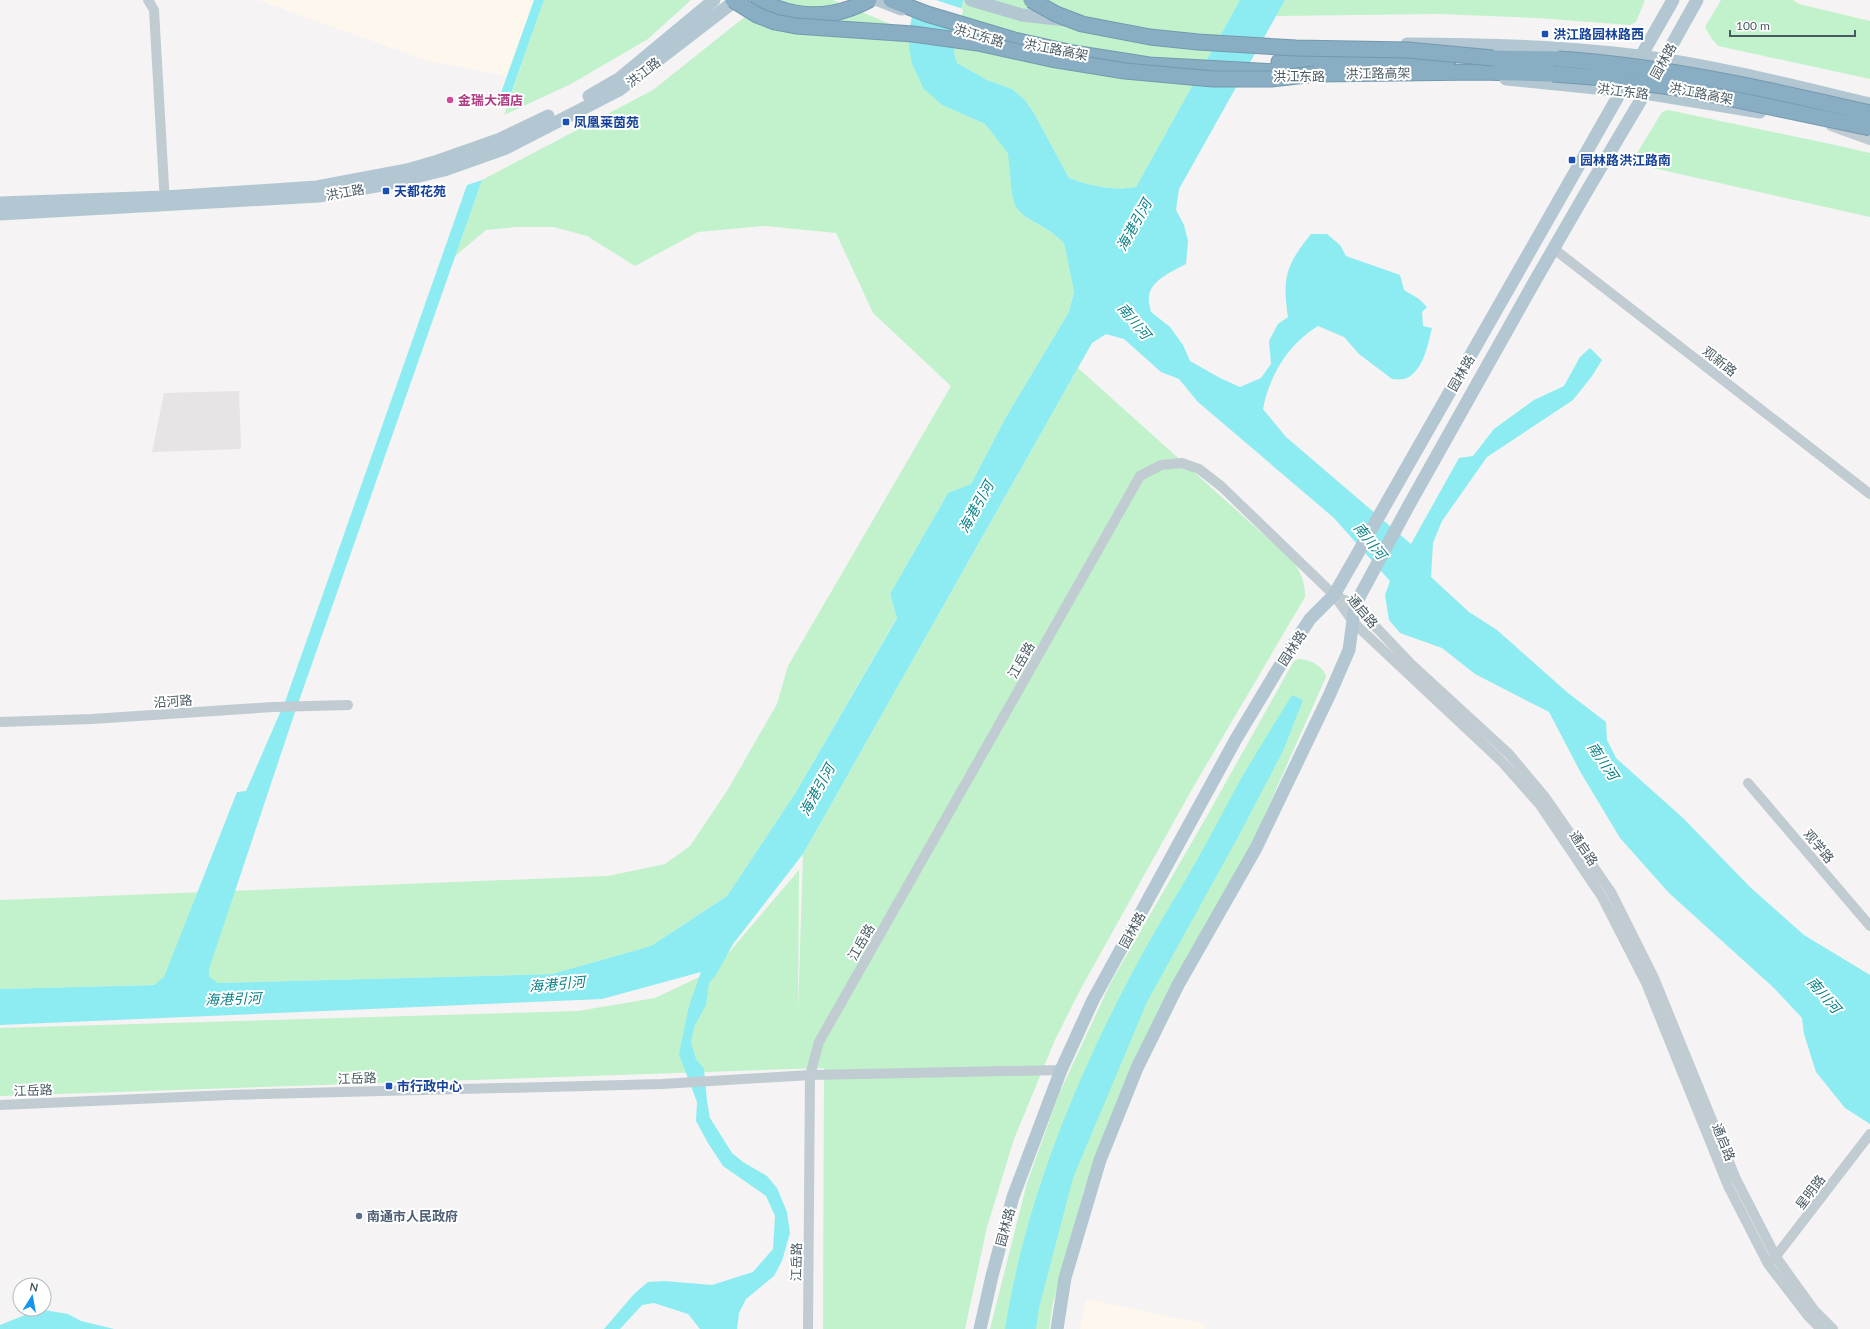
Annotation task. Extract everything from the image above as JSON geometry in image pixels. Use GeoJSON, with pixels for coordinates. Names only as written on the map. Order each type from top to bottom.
{"type":"FeatureCollection","features":[{"type":"Feature","properties":{"kind":"highway"},"geometry":{"type":"LineString","coordinates":[[733,0],[757,15],[775,22],[796,26],[913,34],[972,42],[1051,59],[1161,76],[1220,79],[1271,79],[1315,74]]}},
{"type":"Feature","properties":{"kind":"highway"},"geometry":{"type":"LineString","coordinates":[[759,0],[789,13],[809,15],[829,14],[848,10],[869,0]]}},
{"type":"Feature","properties":{"kind":"highway","name":"洪江路高架"},"geometry":{"type":"LineString","coordinates":[[891,0],[927,14],[981,31],[1043,47],[1105,58],[1174,66],[1315,74],[1480,72],[1605,78],[1836,113],[1870,113]]}},
{"type":"Feature","properties":{"kind":"highway","name":"洪江路高架"},"geometry":{"type":"LineString","coordinates":[[919,0],[978,22],[1050,39],[1138,55],[1274,62],[1493,58],[1608,62],[1688,74],[1836,113],[1870,128]]}},
{"type":"Feature","properties":{"kind":"highway"},"geometry":{"type":"LineString","coordinates":[[1031,0],[1056,14],[1082,24],[1150,37],[1198,42],[1296,48],[1408,50],[1493,58]]}},
{"type":"Feature","properties":{"kind":"highway"},"geometry":{"type":"LineString","coordinates":[[1836,113],[1870,104]]}},
{"type":"Feature","properties":{"kind":"highway"},"geometry":{"type":"LineString","coordinates":[[1836,113],[1870,133]]}},
{"type":"Feature","properties":{"kind":"main road","name":"洪江路"},"geometry":{"type":"LineString","coordinates":[[0,214],[317,187],[407,170],[498,140],[583,100],[620,78],[714,0]]}},
{"type":"Feature","properties":{"kind":"main road","name":"洪江路"},"geometry":{"type":"LineString","coordinates":[[0,203],[165,201],[326,195],[382,185],[444,170],[506,148],[619,90],[736,0]]}},
{"type":"Feature","properties":{"kind":"main road","name":"洪江东路"},"geometry":{"type":"LineString","coordinates":[[878,0],[908,12],[960,29],[1068,57],[1136,68],[1190,74],[1252,76],[1479,77],[1556,83],[1645,93],[1814,120],[1870,133]]}},
{"type":"Feature","properties":{"kind":"main road"},"geometry":{"type":"LineString","coordinates":[[971,0],[1022,15],[1077,21],[1139,32],[1202,39],[1272,42],[1483,44],[1641,56],[1870,104]]}},
{"type":"Feature","properties":{"kind":"main road","name":"园林路"},"geometry":{"type":"LineString","coordinates":[[980,1329],[992,1276],[1013,1197],[1061,1070],[1093,1000],[1236,739],[1286,654],[1310,619],[1334,595],[1674,0]]}},
{"type":"Feature","properties":{"kind":"main road","name":"园林路"},"geometry":{"type":"LineString","coordinates":[[1057,1329],[1065,1278],[1100,1160],[1137,1068],[1178,985],[1256,848],[1329,696],[1348,650],[1354,623],[1355,605],[1409,505],[1697,0]]}},
{"type":"Feature","properties":{"kind":"street"},"geometry":{"type":"LineString","coordinates":[[148,0],[154,10],[165,201]]}},
{"type":"Feature","properties":{"kind":"street"},"geometry":{"type":"LineString","coordinates":[[1818,92],[1870,98]]}},
{"type":"Feature","properties":{"kind":"street"},"geometry":{"type":"LineString","coordinates":[[1814,120],[1870,140]]}},
{"type":"Feature","properties":{"kind":"street","name":"观新路"},"geometry":{"type":"LineString","coordinates":[[1554,250],[1870,494]]}},
{"type":"Feature","properties":{"kind":"street","name":"江岳路"},"geometry":{"type":"LineString","coordinates":[[808,1329],[810,1075],[819,1042],[1140,476],[1162,465],[1182,463],[1200,468],[1221,486],[1334,595]]}},
{"type":"Feature","properties":{"kind":"street","name":"通启路"},"geometry":{"type":"LineString","coordinates":[[1334,595],[1355,605],[1411,664],[1509,754],[1545,797],[1611,892],[1654,978],[1736,1179],[1776,1257],[1814,1310],[1833,1329]]}},
{"type":"Feature","properties":{"kind":"street","name":"通启路"},"geometry":{"type":"LineString","coordinates":[[1334,595],[1354,623],[1502,762],[1540,805],[1602,897],[1646,983],[1728,1186],[1768,1264],[1808,1316],[1821,1329]]}},
{"type":"Feature","properties":{"kind":"street","name":"沿河路"},"geometry":{"type":"LineString","coordinates":[[0,722],[92,719],[274,707],[348,705]]}},
{"type":"Feature","properties":{"kind":"street","name":"观学路"},"geometry":{"type":"LineString","coordinates":[[1748,783],[1870,926]]}},
{"type":"Feature","properties":{"kind":"street"},"geometry":{"type":"LineString","coordinates":[[810,1075],[1061,1070]]}},
{"type":"Feature","properties":{"kind":"street","name":"江岳路"},"geometry":{"type":"LineString","coordinates":[[0,1105],[237,1095],[686,1083],[810,1075]]}},
{"type":"Feature","properties":{"kind":"street","name":"星明路"},"geometry":{"type":"LineString","coordinates":[[1768,1264],[1776,1257],[1870,1134]]}},
{"type":"Feature","properties":{"kind":"shaded area"},"geometry":{"type":"Polygon","coordinates":[[[258,0],[534,0],[507,76],[425,60],[258,0]]]}},
{"type":"Feature","properties":{"kind":"shaded area"},"geometry":{"type":"Polygon","coordinates":[[[239,391],[241,449],[152,452],[164,393],[239,391]]]}},
{"type":"Feature","properties":{"kind":"shaded area"},"geometry":{"type":"Polygon","coordinates":[[[1086,1299],[1206,1324],[1204,1329],[1080,1329],[1086,1299]]]}},
{"type":"Feature","properties":{"kind":"green space"},"geometry":{"type":"Polygon","coordinates":[[[544,0],[691,0],[648,39],[571,84],[504,115],[544,0]]]}},
{"type":"Feature","properties":{"kind":"green space"},"geometry":{"type":"Polygon","coordinates":[[[766,0],[833,0],[909,32],[942,105],[985,124],[1009,153],[1012,195],[1024,216],[1050,231],[1064,243],[1074,290],[1069,312],[1006,417],[971,484],[948,493],[890,594],[897,617],[796,792],[727,896],[651,946],[552,974],[0,989],[0,900],[608,876],[665,864],[690,846],[727,791],[777,704],[788,666],[951,386],[873,313],[836,233],[765,226],[698,232],[635,266],[587,236],[554,227],[517,227],[486,230],[455,256],[482,180],[653,90],[766,0]]]}},
{"type":"Feature","properties":{"kind":"green space"},"geometry":{"type":"Polygon","coordinates":[[[963,0],[1240,0],[1136,187],[1110,188],[1069,178],[1035,115],[1012,89],[987,80],[957,63],[954,52],[963,0]]]}},
{"type":"Feature","properties":{"kind":"green space"},"geometry":{"type":"Polygon","coordinates":[[[1285,0],[1645,0],[1636,22],[1630,25],[1537,18],[1439,14],[1275,16],[1285,0]]]}},
{"type":"Feature","properties":{"kind":"green space"},"geometry":{"type":"Polygon","coordinates":[[[1721,0],[1793,0],[1799,4],[1870,21],[1870,79],[1718,46],[1705,27],[1721,0]]]}},
{"type":"Feature","properties":{"kind":"green space"},"geometry":{"type":"Polygon","coordinates":[[[1668,110],[1870,153],[1870,217],[1631,163],[1662,112],[1668,110]]]}},
{"type":"Feature","properties":{"kind":"green space"},"geometry":{"type":"Polygon","coordinates":[[[1078,368],[1293,561],[1302,578],[1305,597],[1191,791],[1079,992],[1055,1040],[1014,1139],[987,1227],[965,1329],[823,1329],[824,1068],[0,1096],[0,1028],[578,1011],[655,998],[714,970],[799,870],[798,1012],[803,854],[1078,368]]]}},
{"type":"Feature","properties":{"kind":"green space"},"geometry":{"type":"Polygon","coordinates":[[[1295,660],[1307,660],[1319,666],[1325,673],[1326,677],[1253,841],[1121,1094],[1084,1190],[1053,1303],[1049,1329],[990,1329],[1027,1183],[1059,1094],[1111,982],[1207,816],[1291,666],[1295,660]]]}},
{"type":"Feature","properties":{"kind":"water"},"geometry":{"type":"Polygon","coordinates":[[[534,0],[544,0],[507,105],[496,107],[534,0]]]}},
{"type":"Feature","properties":{"kind":"water"},"geometry":{"type":"Polygon","coordinates":[[[915,0],[963,0],[954,52],[957,63],[987,80],[1012,89],[1024,99],[1035,115],[1069,178],[1110,188],[1127,188],[1136,187],[1240,0],[1285,0],[1179,189],[1176,210],[1184,225],[1188,241],[1186,264],[1169,273],[1154,285],[1151,290],[1149,304],[1151,312],[1170,327],[1183,345],[1190,361],[1220,378],[1240,387],[1261,378],[1271,364],[1269,341],[1278,324],[1288,317],[1286,304],[1286,282],[1288,272],[1296,255],[1311,234],[1327,234],[1340,245],[1346,256],[1400,275],[1404,290],[1419,299],[1427,307],[1422,312],[1423,326],[1432,328],[1424,356],[1418,369],[1413,374],[1405,379],[1392,379],[1359,354],[1344,337],[1318,326],[1308,333],[1289,351],[1270,384],[1263,409],[1286,437],[1411,544],[1459,458],[1473,456],[1494,429],[1534,400],[1564,386],[1580,357],[1590,348],[1602,360],[1592,376],[1573,400],[1487,457],[1442,521],[1433,543],[1431,577],[1469,612],[1497,630],[1568,693],[1606,722],[1607,740],[1616,758],[1683,818],[1750,887],[1804,935],[1870,975],[1870,1124],[1845,1108],[1816,1072],[1804,1034],[1802,1018],[1774,988],[1669,893],[1620,838],[1581,773],[1549,712],[1475,674],[1442,648],[1400,633],[1389,620],[1385,595],[1390,581],[1334,518],[1198,402],[1179,379],[1161,372],[1124,339],[1106,334],[1092,343],[803,854],[733,944],[716,975],[709,983],[706,1005],[694,1027],[691,1043],[696,1059],[704,1069],[710,1118],[732,1153],[743,1162],[767,1176],[777,1188],[787,1212],[790,1233],[782,1261],[774,1276],[746,1299],[739,1313],[737,1329],[700,1329],[688,1314],[654,1303],[642,1305],[620,1329],[604,1329],[634,1294],[648,1282],[664,1281],[712,1285],[753,1272],[773,1249],[775,1216],[766,1196],[723,1166],[696,1121],[697,1102],[679,1054],[689,1006],[701,972],[602,999],[0,1025],[0,989],[154,985],[164,977],[237,792],[246,791],[286,699],[467,185],[482,180],[294,715],[209,969],[209,977],[218,983],[552,974],[651,946],[727,896],[796,792],[897,618],[890,594],[948,493],[971,484],[1006,417],[1069,312],[1074,291],[1064,243],[1050,231],[1024,216],[1016,207],[1012,195],[1008,153],[985,124],[942,105],[924,89],[912,64],[909,48],[909,32],[915,0]]]}},
{"type":"Feature","properties":{"kind":"water"},"geometry":{"type":"Polygon","coordinates":[[[1292,695],[1303,700],[1283,751],[1238,837],[1147,1002],[1073,1178],[1039,1308],[1036,1329],[1005,1329],[1014,1279],[1041,1182],[1077,1087],[1098,1041],[1150,939],[1204,848],[1241,778],[1292,695]]]}},
{"type":"Feature","properties":{"kind":"water"},"geometry":{"type":"Polygon","coordinates":[[[52,1311],[68,1314],[81,1321],[114,1329],[0,1329],[0,1325],[20,1317],[52,1317],[52,1311]]]}},
{"type":"Feature","properties":{"kind":"pier"},"geometry":{"type":"Polygon","coordinates":[[[913,0],[936,0],[963,9],[960,28],[910,14],[913,0]]]}},
{"type":"Feature","properties":{"kind":"place","name":"洪江路园林路西"},"geometry":{"type":"Point","coordinates":[1545,34]}},
{"type":"Feature","properties":{"kind":"place","name":"金瑞大酒店"},"geometry":{"type":"Point","coordinates":[450,100]}},
{"type":"Feature","properties":{"kind":"place","name":"凤凰莱茵苑"},"geometry":{"type":"Point","coordinates":[566,122]}},
{"type":"Feature","properties":{"kind":"place","name":"园林路洪江路南"},"geometry":{"type":"Point","coordinates":[1572,160]}},
{"type":"Feature","properties":{"kind":"place","name":"天都花苑"},"geometry":{"type":"Point","coordinates":[386,191]}},
{"type":"Feature","properties":{"kind":"place","name":"市行政中心"},"geometry":{"type":"Point","coordinates":[389,1086]}},
{"type":"Feature","properties":{"kind":"place","name":"南通市人民政府"},"geometry":{"type":"Point","coordinates":[359,1216]}},
{"type":"Feature","properties":{"kind":"water label","name":"海港引河"},"geometry":{"type":"Point","coordinates":[1134,225]}},
{"type":"Feature","properties":{"kind":"water label","name":"南川河"},"geometry":{"type":"Point","coordinates":[1134,321]}},
{"type":"Feature","properties":{"kind":"water label","name":"海港引河"},"geometry":{"type":"Point","coordinates":[976,507]}},
{"type":"Feature","properties":{"kind":"water label","name":"南川河"},"geometry":{"type":"Point","coordinates":[1370,541]}},
{"type":"Feature","properties":{"kind":"water label","name":"南川河"},"geometry":{"type":"Point","coordinates":[1603,761]}},
{"type":"Feature","properties":{"kind":"water label","name":"海港引河"},"geometry":{"type":"Point","coordinates":[817,790]}},
{"type":"Feature","properties":{"kind":"water label","name":"海港引河"},"geometry":{"type":"Point","coordinates":[557,984]}},
{"type":"Feature","properties":{"kind":"water label","name":"南川河"},"geometry":{"type":"Point","coordinates":[1824,995]}},
{"type":"Feature","properties":{"kind":"water label","name":"海港引河"},"geometry":{"type":"Point","coordinates":[233,999]}}]}
